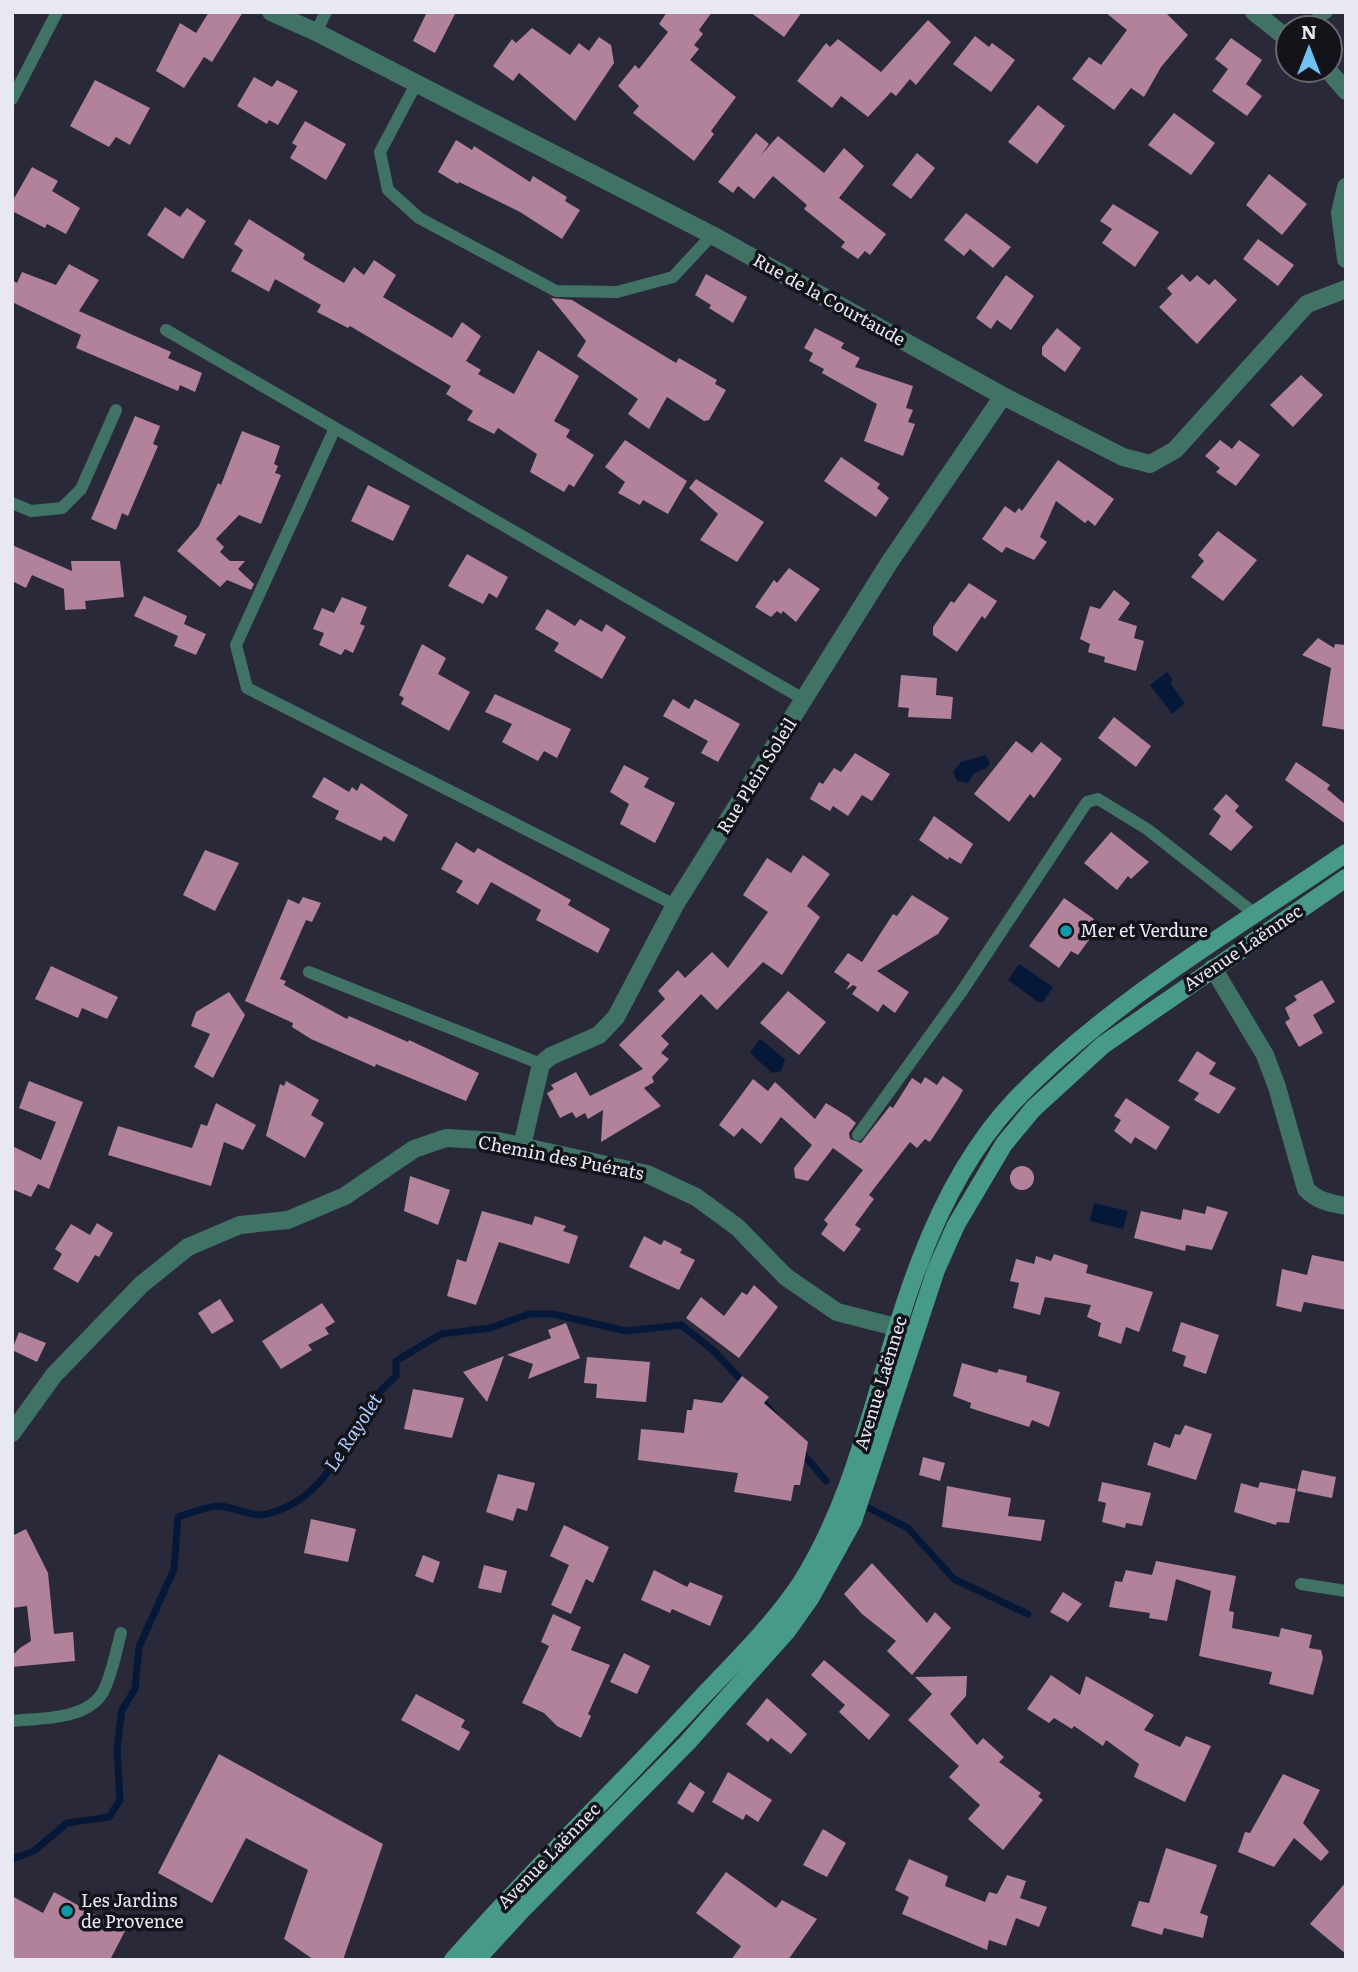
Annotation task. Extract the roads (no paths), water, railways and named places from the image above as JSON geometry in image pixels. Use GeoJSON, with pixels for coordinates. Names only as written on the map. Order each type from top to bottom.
{"type":"FeatureCollection","features":[{"type":"Feature","properties":{"kind":"main road","name":"Avenue Laënnec"},"geometry":{"type":"LineString","coordinates":[[477,1960],[687,1743],[787,1630],[811,1597],[853,1521],[935,1223],[985,1138],[1016,1100],[1093,1031],[1202,950],[1346,853]]}},
{"type":"Feature","properties":{"kind":"main road","name":"Avenue Laënnec"},"geometry":{"type":"LineString","coordinates":[[453,1960],[539,1863],[702,1698],[771,1622],[797,1588],[837,1516],[907,1330],[956,1225],[1004,1143],[1033,1109],[1103,1045],[1346,878]]}},
{"type":"Feature","properties":{"kind":"main road"},"geometry":{"type":"LineString","coordinates":[[1202,950],[1213,968]]}},
{"type":"Feature","properties":{"kind":"street","name":"Rue de la Courtaude"},"geometry":{"type":"LineString","coordinates":[[271,12],[316,32],[712,235],[1003,396],[1123,457],[1150,464],[1175,450],[1307,304],[1346,289]]}},
{"type":"Feature","properties":{"kind":"street"},"geometry":{"type":"LineString","coordinates":[[1259,14],[1274,27]]}},
{"type":"Feature","properties":{"kind":"street"},"geometry":{"type":"LineString","coordinates":[[1346,187],[1340,213],[1346,259]]}},
{"type":"Feature","properties":{"kind":"street","name":"Rue Plein Soleil"},"geometry":{"type":"LineString","coordinates":[[541,1064],[551,1056],[599,1035],[616,1017],[675,905],[889,563],[1003,396]]}},
{"type":"Feature","properties":{"kind":"street"},"geometry":{"type":"LineString","coordinates":[[1213,968],[1265,1055],[1277,1087],[1306,1189],[1313,1197],[1327,1203],[1346,1206]]}},
{"type":"Feature","properties":{"kind":"street"},"geometry":{"type":"LineString","coordinates":[[522,1146],[541,1064]]}},
{"type":"Feature","properties":{"kind":"street","name":"Chemin des Puérats"},"geometry":{"type":"LineString","coordinates":[[12,1433],[54,1376],[141,1285],[188,1247],[240,1225],[288,1220],[345,1196],[414,1149],[446,1138],[522,1146],[647,1174],[696,1197],[737,1227],[786,1277],[837,1312],[907,1330]]}},
{"type":"Feature","properties":{"kind":"lane"},"geometry":{"type":"LineString","coordinates":[[12,99],[57,12]]}},
{"type":"Feature","properties":{"kind":"lane"},"geometry":{"type":"LineString","coordinates":[[316,32],[326,12]]}},
{"type":"Feature","properties":{"kind":"lane"},"geometry":{"type":"LineString","coordinates":[[416,84],[380,152],[388,190],[419,218],[556,291],[617,292],[673,276],[712,235]]}},
{"type":"Feature","properties":{"kind":"lane"},"geometry":{"type":"LineString","coordinates":[[166,330],[805,700]]}},
{"type":"Feature","properties":{"kind":"lane"},"geometry":{"type":"LineString","coordinates":[[12,503],[31,511],[62,508],[80,489],[117,410]]}},
{"type":"Feature","properties":{"kind":"lane"},"geometry":{"type":"LineString","coordinates":[[335,428],[236,645],[247,688],[675,905]]}},
{"type":"Feature","properties":{"kind":"lane"},"geometry":{"type":"LineString","coordinates":[[858,1135],[962,991],[1087,803],[1098,799],[1147,829],[1255,914]]}},
{"type":"Feature","properties":{"kind":"lane"},"geometry":{"type":"LineString","coordinates":[[309,972],[541,1064]]}},
{"type":"Feature","properties":{"kind":"lane"},"geometry":{"type":"LineString","coordinates":[[1301,1584],[1346,1591]]}},
{"type":"Feature","properties":{"kind":"lane"},"geometry":{"type":"LineString","coordinates":[[12,1721],[58,1717],[89,1708],[103,1691],[121,1633]]}},
{"type":"Feature","properties":{"kind":"water"},"geometry":{"type":"Polygon","coordinates":[[[1167,672],[1173,680],[1170,683],[1185,703],[1172,714],[1150,685],[1167,672]]]}},
{"type":"Feature","properties":{"kind":"water"},"geometry":{"type":"Polygon","coordinates":[[[986,755],[990,763],[987,768],[974,773],[968,783],[957,781],[953,772],[961,762],[986,755]]]}},
{"type":"Feature","properties":{"kind":"water"},"geometry":{"type":"Polygon","coordinates":[[[1019,964],[1053,987],[1043,1002],[1038,1002],[1008,980],[1019,964]]]}},
{"type":"Feature","properties":{"kind":"water"},"geometry":{"type":"Polygon","coordinates":[[[760,1039],[785,1059],[781,1071],[772,1073],[750,1053],[760,1039]]]}},
{"type":"Feature","properties":{"kind":"water"},"geometry":{"type":"Polygon","coordinates":[[[1094,1203],[1128,1211],[1123,1229],[1090,1221],[1094,1203]]]}},
{"type":"Feature","properties":{"kind":"waterway","name":"Le Rayolet"},"geometry":{"type":"LineString","coordinates":[[12,1859],[34,1851],[67,1823],[109,1817],[120,1800],[117,1748],[122,1710],[135,1689],[139,1647],[174,1569],[178,1517],[204,1508],[220,1506],[262,1515],[292,1504],[311,1490],[327,1473],[379,1393],[396,1376],[396,1361],[441,1334],[490,1328],[529,1314],[553,1314],[626,1331],[681,1325],[714,1351],[745,1384]]}},
{"type":"Feature","properties":{"kind":"waterway","name":"Le Rayolet"},"geometry":{"type":"LineString","coordinates":[[759,1397],[776,1417]]}},
{"type":"Feature","properties":{"kind":"waterway","name":"Le Rayolet"},"geometry":{"type":"LineString","coordinates":[[799,1449],[826,1481]]}},
{"type":"Feature","properties":{"kind":"waterway","name":"Le Rayolet"},"geometry":{"type":"LineString","coordinates":[[869,1508],[908,1528],[954,1579],[1028,1614]]}},
{"type":"Feature","properties":{"kind":"place","name":"Mer et Verdure"},"geometry":{"type":"Point","coordinates":[1066,931]}},
{"type":"Feature","properties":{"kind":"place","name":"Les Jardins de Provence"},"geometry":{"type":"Point","coordinates":[67,1911]}}]}
